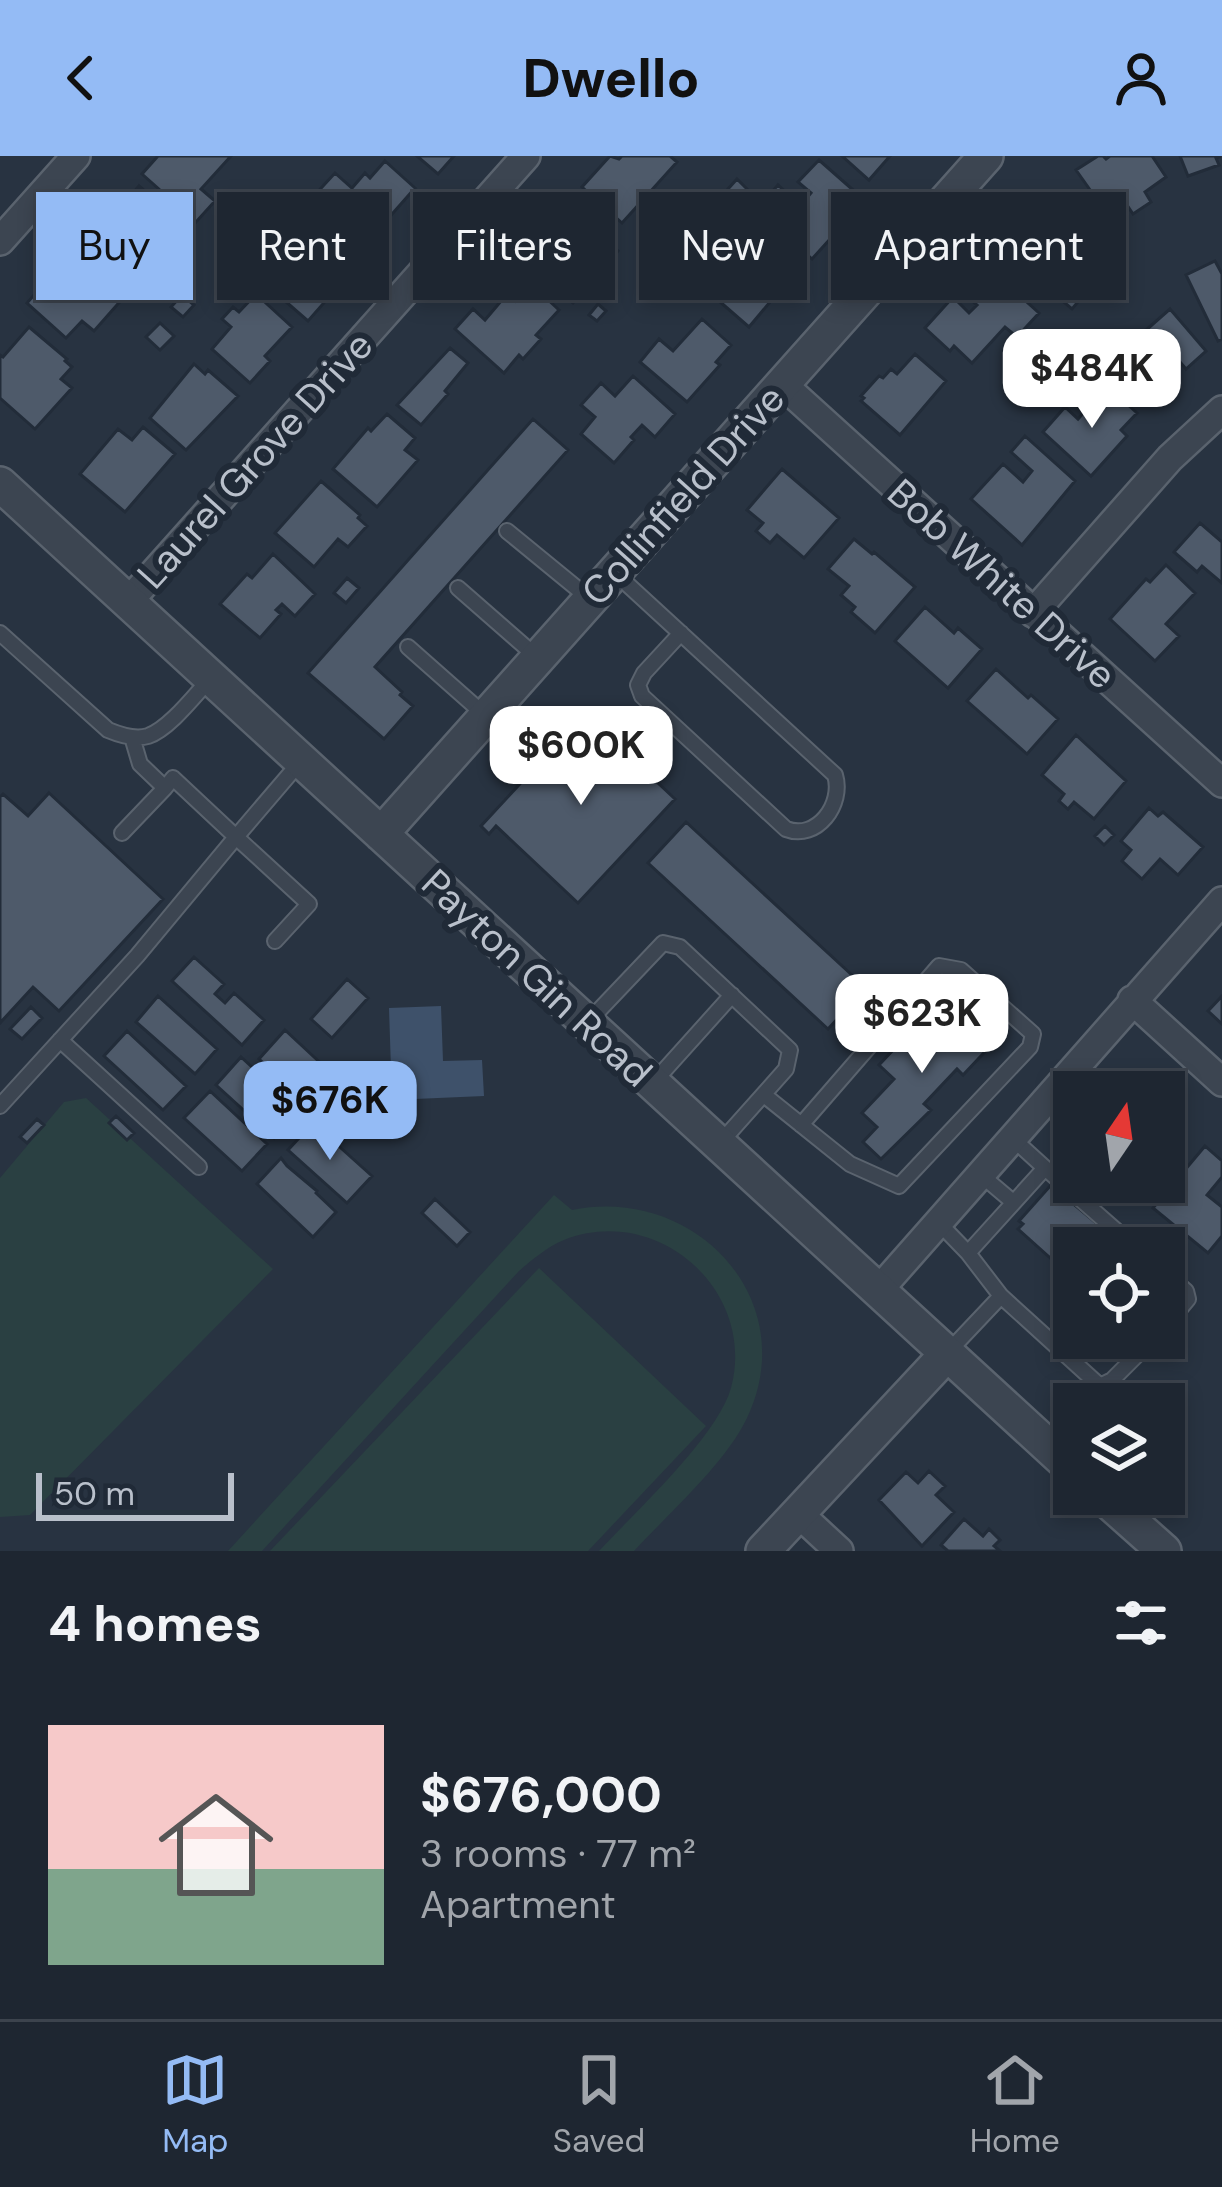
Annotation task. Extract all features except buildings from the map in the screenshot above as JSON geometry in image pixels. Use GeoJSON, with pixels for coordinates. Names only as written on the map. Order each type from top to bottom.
{"type":"FeatureCollection","features":[{"type":"Feature","properties":{"kind":"street"},"geometry":{"type":"LineString","coordinates":[[0,241],[76,156]]}},
{"type":"Feature","properties":{"kind":"street","name":"Laurel Grove Drive"},"geometry":{"type":"LineString","coordinates":[[128,602],[526,156]]}},
{"type":"Feature","properties":{"kind":"street","name":"Collinfield Drive"},"geometry":{"type":"LineString","coordinates":[[381,834],[986,156]]}},
{"type":"Feature","properties":{"kind":"street","name":"Bob White Drive"},"geometry":{"type":"LineString","coordinates":[[782,384],[1222,783]]}},
{"type":"Feature","properties":{"kind":"street"},"geometry":{"type":"LineString","coordinates":[[1033,613],[1170,458],[1222,410]]}},
{"type":"Feature","properties":{"kind":"street","name":"Payton Gin Road"},"geometry":{"type":"LineString","coordinates":[[0,484],[1053,1452]]}},
{"type":"Feature","properties":{"kind":"street"},"geometry":{"type":"LineString","coordinates":[[877,1292],[1222,901]]}},
{"type":"Feature","properties":{"kind":"street"},"geometry":{"type":"LineString","coordinates":[[1132,1000],[1222,1082]]}},
{"type":"Feature","properties":{"kind":"street"},"geometry":{"type":"LineString","coordinates":[[763,1551],[946,1355]]}},
{"type":"Feature","properties":{"kind":"street"},"geometry":{"type":"LineString","coordinates":[[798,1513],[839,1551]]}},
{"type":"Feature","properties":{"kind":"street"},"geometry":{"type":"LineString","coordinates":[[1124,1515],[1164,1551]]}},
{"type":"Feature","properties":{"kind":"lane"},"geometry":{"type":"LineString","coordinates":[[507,531],[590,599]]}},
{"type":"Feature","properties":{"kind":"lane"},"geometry":{"type":"LineString","coordinates":[[614,572],[681,633],[835,776],[840,790],[836,804],[812,829],[799,834],[786,829],[642,696],[638,685],[644,673],[681,633]]}},
{"type":"Feature","properties":{"kind":"lane"},"geometry":{"type":"LineString","coordinates":[[458,588],[538,658]]}},
{"type":"Feature","properties":{"kind":"lane"},"geometry":{"type":"LineString","coordinates":[[0,633],[108,730],[132,737],[148,736],[166,724],[211,678]]}},
{"type":"Feature","properties":{"kind":"lane"},"geometry":{"type":"LineString","coordinates":[[408,647],[486,716]]}},
{"type":"Feature","properties":{"kind":"lane"},"geometry":{"type":"LineString","coordinates":[[132,737],[140,764],[164,788]]}},
{"type":"Feature","properties":{"kind":"lane"},"geometry":{"type":"LineString","coordinates":[[0,1106],[136,956],[301,761]]}},
{"type":"Feature","properties":{"kind":"lane"},"geometry":{"type":"LineString","coordinates":[[122,833],[172,778],[309,904],[275,941]]}},
{"type":"Feature","properties":{"kind":"lane"},"geometry":{"type":"LineString","coordinates":[[586,1024],[663,943],[680,947],[790,1051],[786,1069],[718,1145]]}},
{"type":"Feature","properties":{"kind":"lane"},"geometry":{"type":"LineString","coordinates":[[764,1095],[801,1125],[850,1164],[899,1186],[1030,1047],[1033,1034],[961,970],[939,966],[801,1125]]}},
{"type":"Feature","properties":{"kind":"lane"},"geometry":{"type":"LineString","coordinates":[[652,1084],[732,995]]}},
{"type":"Feature","properties":{"kind":"lane"},"geometry":{"type":"LineString","coordinates":[[59,1040],[199,1167]]}},
{"type":"Feature","properties":{"kind":"lane"},"geometry":{"type":"LineString","coordinates":[[1012,1138],[1112,1227]]}},
{"type":"Feature","properties":{"kind":"lane"},"geometry":{"type":"LineString","coordinates":[[968,1253],[1045,1168]]}},
{"type":"Feature","properties":{"kind":"lane"},"geometry":{"type":"LineString","coordinates":[[980,1174],[1013,1202]]}},
{"type":"Feature","properties":{"kind":"lane"},"geometry":{"type":"LineString","coordinates":[[938,1222],[1000,1296],[1097,1383]]}},
{"type":"Feature","properties":{"kind":"lane"},"geometry":{"type":"LineString","coordinates":[[946,1355],[1000,1296]]}},
{"type":"Feature","properties":{"kind":"lane"},"geometry":{"type":"LineString","coordinates":[[1106,1383],[1133,1359]]}},
{"type":"Feature","properties":{"kind":"green space"},"geometry":{"type":"Polygon","coordinates":[[[86,1098],[273,1269],[30,1515],[0,1517],[0,1178],[64,1102],[86,1098]]]}},
{"type":"Feature","properties":{"kind":"green space"},"geometry":{"type":"Polygon","coordinates":[[[554,1195],[572,1210],[617,1207],[659,1215],[696,1234],[727,1260],[749,1294],[761,1332],[761,1374],[747,1418],[695,1488],[634,1551],[599,1551],[710,1429],[731,1388],[735,1352],[729,1319],[714,1289],[692,1264],[665,1245],[633,1234],[599,1232],[564,1240],[519,1271],[262,1551],[228,1551],[554,1195]]]}},
{"type":"Feature","properties":{"kind":"green space"},"geometry":{"type":"Polygon","coordinates":[[[539,1268],[706,1426],[588,1551],[270,1551],[539,1268]]]}},
{"type":"Feature","properties":{"kind":"water"},"geometry":{"type":"Polygon","coordinates":[[[441,1006],[443,1061],[482,1060],[484,1096],[392,1100],[389,1008],[441,1006]]]}}]}
